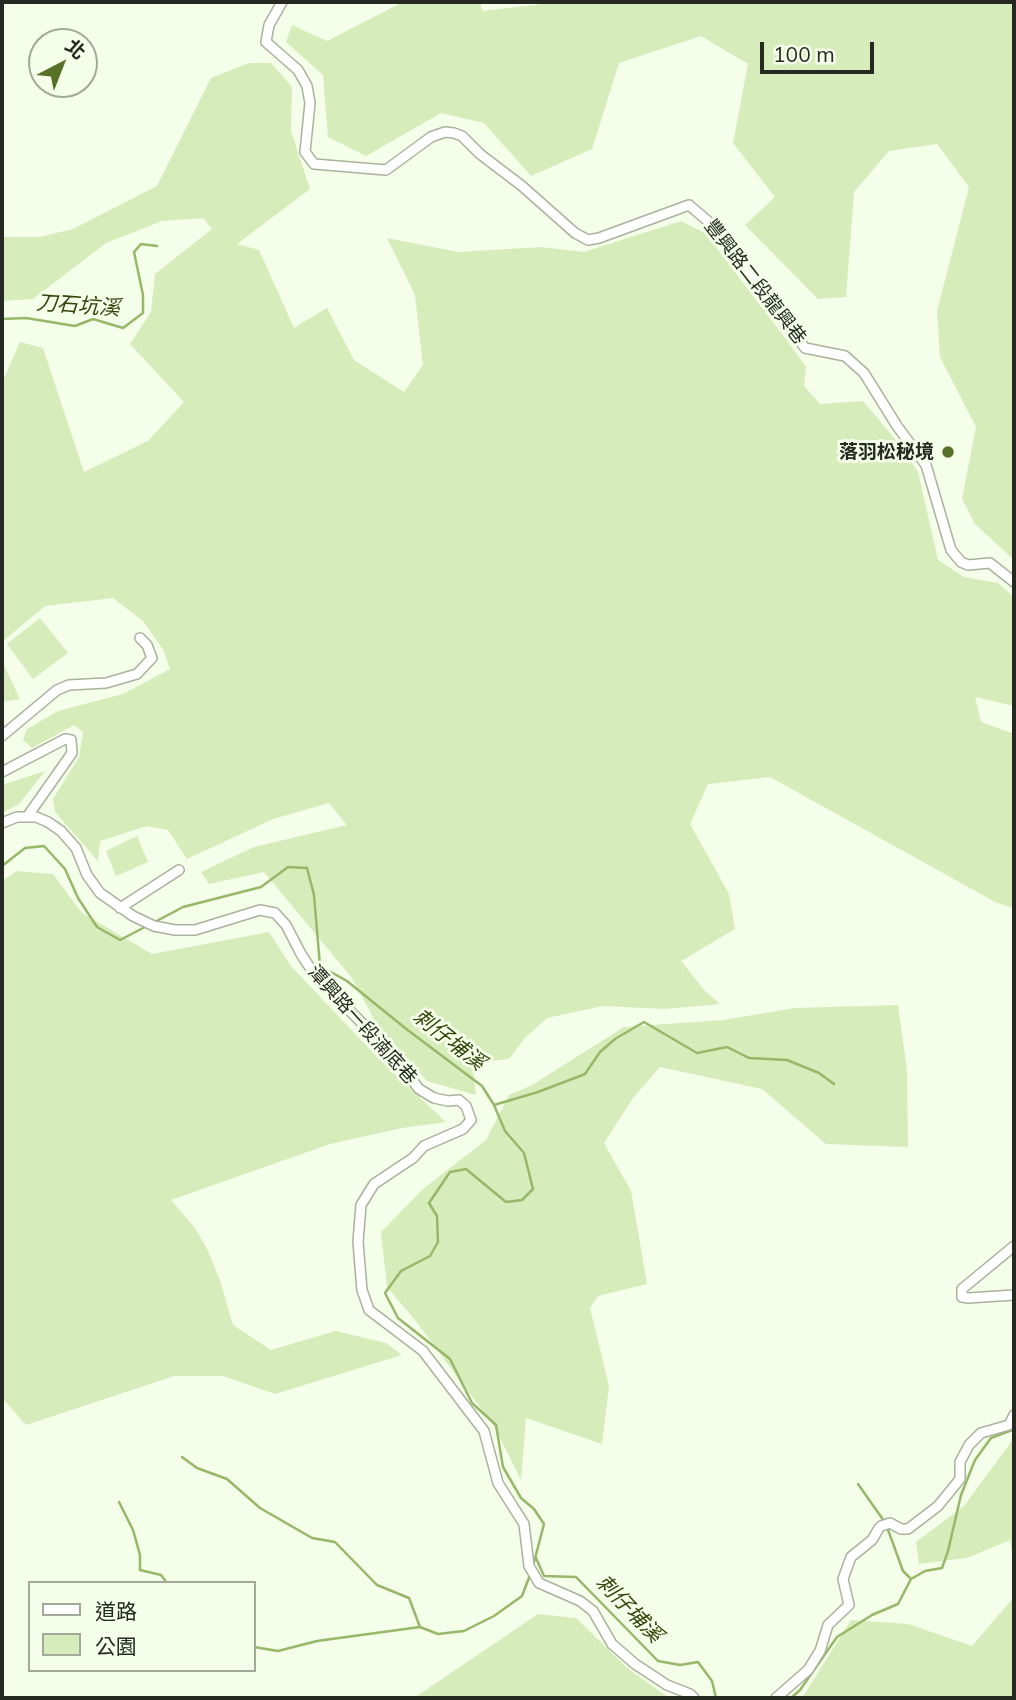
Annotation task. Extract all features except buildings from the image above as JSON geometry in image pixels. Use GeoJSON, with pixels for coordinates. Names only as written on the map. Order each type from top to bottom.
{"type":"FeatureCollection","features":[{"type":"Feature","properties":{"kind":"street","name":"豐興路二段龍興巷"},"geometry":{"type":"LineString","coordinates":[[282,2],[269,24],[266,42],[298,70],[307,86],[310,103],[305,152],[314,164],[386,170],[430,137],[445,132],[461,136],[575,233],[588,240],[690,205],[716,228],[805,348],[837,352],[864,373],[897,426],[926,465],[951,550],[961,562],[968,565],[990,563],[1014,582]]}},
{"type":"Feature","properties":{"kind":"street"},"geometry":{"type":"LineString","coordinates":[[2,736],[57,690],[69,685],[106,683],[137,674],[152,658],[147,645],[140,638]]}},
{"type":"Feature","properties":{"kind":"street"},"geometry":{"type":"LineString","coordinates":[[2,772],[65,739],[71,740],[72,753],[27,817],[17,817],[2,823]]}},
{"type":"Feature","properties":{"kind":"street","name":"潭興路一段湳底巷"},"geometry":{"type":"LineString","coordinates":[[27,817],[36,817],[61,831],[76,848],[87,875],[100,892],[120,908],[155,926],[195,930],[260,910],[275,913],[286,925],[314,974],[394,1055],[419,1088],[434,1098],[459,1100],[466,1106],[471,1120],[463,1129],[424,1146],[413,1158],[374,1184],[361,1205],[358,1242],[362,1290],[369,1310],[423,1351],[484,1431],[498,1483],[524,1524],[529,1566],[539,1583],[580,1601],[593,1611],[612,1644],[635,1664],[667,1685],[694,1698]]}},
{"type":"Feature","properties":{"kind":"street"},"geometry":{"type":"LineString","coordinates":[[120,908],[179,870]]}},
{"type":"Feature","properties":{"kind":"street"},"geometry":{"type":"LineString","coordinates":[[1014,1246],[962,1289],[962,1297],[1014,1295]]}},
{"type":"Feature","properties":{"kind":"street"},"geometry":{"type":"LineString","coordinates":[[776,1698],[808,1671],[820,1651],[828,1625],[849,1605],[843,1579],[851,1557],[872,1540],[883,1525],[908,1529],[938,1506],[960,1479],[960,1462],[969,1445],[981,1433],[1009,1425],[1014,1415]]}},
{"type":"Feature","properties":{"kind":"green space"},"geometry":{"type":"Polygon","coordinates":[[[403,2],[480,2],[482,11],[561,2],[1014,2],[1014,560],[975,524],[962,499],[976,427],[940,357],[937,311],[969,187],[937,144],[889,151],[854,192],[846,297],[818,299],[745,225],[775,197],[733,143],[748,64],[701,36],[619,63],[592,149],[531,176],[484,123],[441,113],[366,156],[328,137],[323,75],[286,42],[292,25],[327,41],[403,2]]]}},
{"type":"Feature","properties":{"kind":"green space"},"geometry":{"type":"Polygon","coordinates":[[[249,63],[271,63],[292,87],[291,131],[310,189],[237,244],[259,250],[294,328],[327,308],[354,360],[404,392],[423,365],[415,295],[387,238],[458,252],[541,247],[584,252],[681,221],[705,233],[789,343],[806,367],[804,386],[820,404],[863,401],[901,446],[918,472],[938,560],[964,577],[998,583],[1014,597],[1014,706],[975,697],[981,722],[1014,734],[1014,908],[997,903],[770,777],[708,784],[690,824],[729,894],[735,929],[681,961],[704,990],[720,1004],[665,1009],[603,1006],[547,1018],[525,1038],[509,1059],[472,1063],[476,1095],[427,1081],[380,1030],[352,978],[264,872],[209,884],[201,872],[254,847],[347,825],[329,803],[273,819],[187,859],[168,830],[147,826],[100,841],[98,861],[55,812],[53,799],[79,757],[83,732],[74,725],[32,748],[23,740],[27,729],[58,711],[123,694],[170,669],[164,651],[143,621],[113,598],[45,606],[2,642],[2,383],[20,342],[43,348],[84,472],[148,441],[184,402],[130,344],[151,312],[155,274],[212,229],[203,218],[162,221],[106,243],[33,299],[2,301],[2,237],[39,237],[73,229],[157,186],[211,78],[249,63]]]}},
{"type":"Feature","properties":{"kind":"green space"},"geometry":{"type":"Polygon","coordinates":[[[40,618],[68,653],[33,679],[7,644],[40,618]]]}},
{"type":"Feature","properties":{"kind":"green space"},"geometry":{"type":"Polygon","coordinates":[[[2,661],[20,699],[2,702],[2,661]]]}},
{"type":"Feature","properties":{"kind":"green space"},"geometry":{"type":"Polygon","coordinates":[[[45,771],[19,804],[2,813],[2,785],[45,771]]]}},
{"type":"Feature","properties":{"kind":"green space"},"geometry":{"type":"Polygon","coordinates":[[[137,836],[148,862],[116,876],[106,851],[137,836]]]}},
{"type":"Feature","properties":{"kind":"green space"},"geometry":{"type":"Polygon","coordinates":[[[17,871],[53,874],[82,913],[152,954],[269,932],[291,966],[378,1058],[446,1122],[402,1128],[330,1144],[171,1200],[195,1228],[207,1249],[220,1280],[233,1325],[271,1350],[336,1331],[386,1343],[402,1355],[275,1394],[223,1376],[174,1376],[26,1425],[2,1398],[2,881],[17,871]]]}},
{"type":"Feature","properties":{"kind":"green space"},"geometry":{"type":"Polygon","coordinates":[[[898,1005],[907,1071],[908,1147],[826,1144],[762,1089],[660,1067],[633,1098],[604,1143],[631,1191],[647,1284],[598,1296],[590,1308],[609,1386],[602,1444],[526,1418],[521,1480],[494,1426],[387,1287],[381,1232],[423,1189],[486,1140],[509,1095],[532,1085],[624,1027],[723,1020],[795,1008],[898,1005]]]}},
{"type":"Feature","properties":{"kind":"green space"},"geometry":{"type":"Polygon","coordinates":[[[1014,1438],[1014,1566],[1010,1540],[967,1558],[919,1564],[916,1542],[964,1506],[1014,1438]]]}},
{"type":"Feature","properties":{"kind":"green space"},"geometry":{"type":"Polygon","coordinates":[[[1014,1597],[1014,1698],[802,1698],[851,1620],[908,1624],[972,1646],[1014,1597]]]}},
{"type":"Feature","properties":{"kind":"green space"},"geometry":{"type":"Polygon","coordinates":[[[538,1614],[576,1618],[626,1667],[669,1698],[414,1698],[538,1614]]]}},
{"type":"Feature","properties":{"kind":"waterway","name":"刀石坑溪"},"geometry":{"type":"LineString","coordinates":[[2,319],[26,318],[75,326],[93,319],[123,328],[143,313],[143,295],[134,252],[141,244],[157,246]]}},
{"type":"Feature","properties":{"kind":"waterway","name":"刺仔埔溪"},"geometry":{"type":"LineString","coordinates":[[2,866],[25,848],[44,846],[65,869],[78,898],[97,927],[120,940],[147,926]]}},
{"type":"Feature","properties":{"kind":"waterway","name":"刺仔埔溪"},"geometry":{"type":"LineString","coordinates":[[153,923],[183,907],[261,887],[288,867],[307,868],[314,895],[320,966],[347,981],[482,1086],[505,1131],[524,1153],[533,1189],[522,1200],[506,1202],[466,1169],[450,1172],[429,1203],[437,1216],[438,1242],[430,1256],[401,1271],[385,1293],[398,1318],[450,1359],[472,1403],[496,1425],[503,1467],[521,1498],[534,1509],[544,1524],[533,1566]]}},
{"type":"Feature","properties":{"kind":"waterway"},"geometry":{"type":"LineString","coordinates":[[494,1105],[585,1074],[600,1052],[615,1039],[644,1022],[697,1053],[727,1047],[749,1058],[787,1060],[819,1073],[834,1084]]}},
{"type":"Feature","properties":{"kind":"waterway","name":"刺仔埔溪"},"geometry":{"type":"LineString","coordinates":[[791,1698],[800,1690],[837,1637],[872,1615],[898,1604],[911,1579],[925,1571],[942,1568],[961,1495],[975,1460],[991,1438],[1012,1430],[1014,1432]]}},
{"type":"Feature","properties":{"kind":"waterway"},"geometry":{"type":"LineString","coordinates":[[182,1457],[197,1468],[227,1479],[260,1508],[312,1538],[335,1542],[377,1585],[409,1598],[420,1627]]}},
{"type":"Feature","properties":{"kind":"waterway"},"geometry":{"type":"LineString","coordinates":[[858,1484],[884,1521]]}},
{"type":"Feature","properties":{"kind":"waterway"},"geometry":{"type":"LineString","coordinates":[[119,1502],[133,1530],[140,1555],[140,1570],[161,1575],[166,1581]]}},
{"type":"Feature","properties":{"kind":"waterway"},"geometry":{"type":"LineString","coordinates":[[887,1527],[903,1571],[911,1579]]}},
{"type":"Feature","properties":{"kind":"waterway","name":"刺仔埔溪"},"geometry":{"type":"LineString","coordinates":[[536,1558],[544,1576],[576,1577],[658,1661],[680,1665],[698,1662],[712,1681],[716,1698]]}},
{"type":"Feature","properties":{"kind":"waterway"},"geometry":{"type":"LineString","coordinates":[[256,1647],[278,1651],[317,1641],[420,1627],[438,1634],[464,1631],[494,1616],[522,1596],[530,1575]]}},
{"type":"Feature","properties":{"kind":"place","name":"落羽松秘境"},"geometry":{"type":"Point","coordinates":[948,452]}}]}
